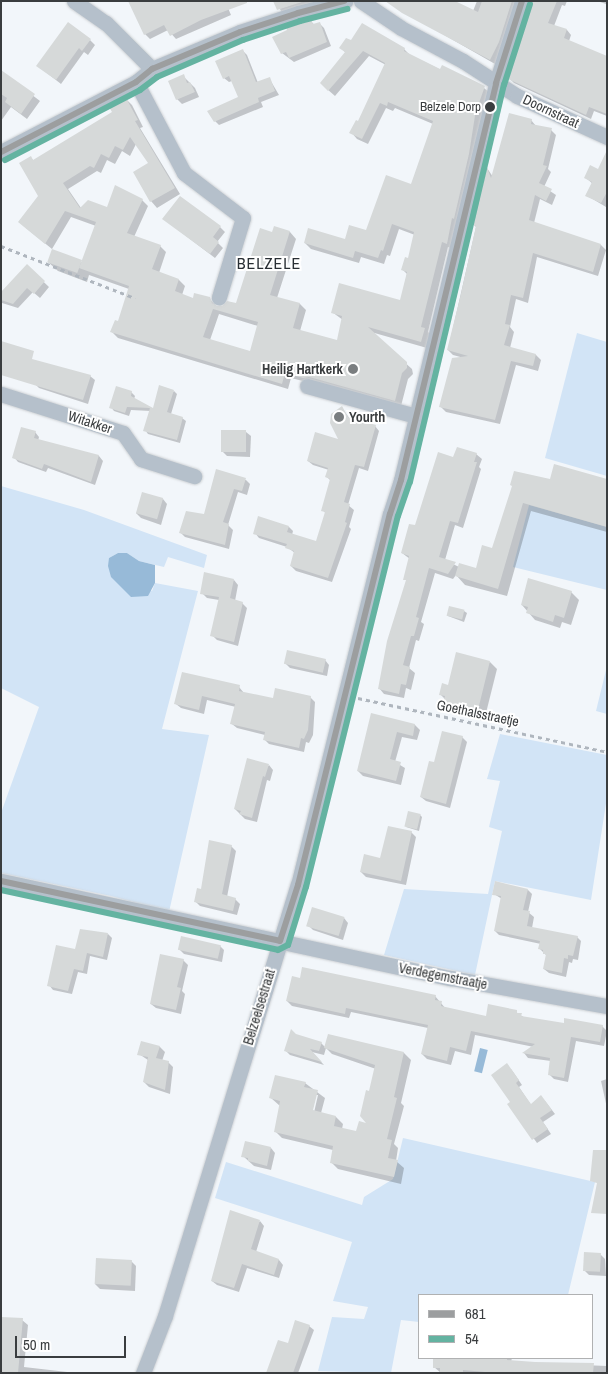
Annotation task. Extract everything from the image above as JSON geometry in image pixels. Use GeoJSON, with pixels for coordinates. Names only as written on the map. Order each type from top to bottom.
{"type":"FeatureCollection","features":[{"type":"Feature","properties":{"kind":"street"},"geometry":{"type":"LineString","coordinates":[[74,1],[121,36],[152,69]]}},
{"type":"Feature","properties":{"kind":"street"},"geometry":{"type":"LineString","coordinates":[[1,152],[136,82],[152,69],[240,32],[298,13],[345,1]]}},
{"type":"Feature","properties":{"kind":"street"},"geometry":{"type":"LineString","coordinates":[[361,1],[401,28],[463,62],[496,83],[522,1]]}},
{"type":"Feature","properties":{"kind":"street"},"geometry":{"type":"LineString","coordinates":[[136,82],[184,173],[243,218],[218,297]]}},
{"type":"Feature","properties":{"kind":"street","name":"Doornstraat"},"geometry":{"type":"LineString","coordinates":[[496,83],[517,96],[607,137]]}},
{"type":"Feature","properties":{"kind":"street","name":"Belzeelsestraat"},"geometry":{"type":"LineString","coordinates":[[143,1373],[168,1306],[298,885],[390,514],[401,480],[496,83]]}},
{"type":"Feature","properties":{"kind":"street"},"geometry":{"type":"LineString","coordinates":[[307,386],[416,416]]}},
{"type":"Feature","properties":{"kind":"street","name":"Witakker"},"geometry":{"type":"LineString","coordinates":[[1,394],[123,433],[141,459],[194,476]]}},
{"type":"Feature","properties":{"kind":"street","name":"Verdegemstraatje"},"geometry":{"type":"LineString","coordinates":[[1,881],[452,978],[607,1006]]}},
{"type":"Feature","properties":{"kind":"path"},"geometry":{"type":"LineString","coordinates":[[1,246],[135,298]]}},
{"type":"Feature","properties":{"kind":"path","name":"Goethalsstraetje"},"geometry":{"type":"LineString","coordinates":[[344,695],[607,752]]}},
{"type":"Feature","properties":{"kind":"shaded area"},"geometry":{"type":"Polygon","coordinates":[[[577,333],[607,342],[607,476],[545,458],[577,333]]]}},
{"type":"Feature","properties":{"kind":"shaded area"},"geometry":{"type":"Polygon","coordinates":[[[1,486],[84,510],[207,555],[204,568],[168,557],[164,567],[139,561],[127,553],[118,553],[109,558],[152,591],[155,583],[198,591],[162,729],[209,735],[169,912],[111,896],[1,873],[1,813],[39,707],[1,688],[1,486]]]}},
{"type":"Feature","properties":{"kind":"shaded area"},"geometry":{"type":"Polygon","coordinates":[[[529,505],[607,527],[607,590],[513,567],[529,505]]]}},
{"type":"Feature","properties":{"kind":"shaded area"},"geometry":{"type":"Polygon","coordinates":[[[607,666],[607,714],[596,711],[607,666]]]}},
{"type":"Feature","properties":{"kind":"shaded area"},"geometry":{"type":"Polygon","coordinates":[[[500,734],[607,755],[607,797],[591,900],[495,881],[475,975],[384,955],[404,889],[488,894],[502,831],[489,827],[500,781],[487,779],[500,734]]]}},
{"type":"Feature","properties":{"kind":"shaded area"},"geometry":{"type":"Polygon","coordinates":[[[403,1138],[595,1182],[568,1294],[418,1294],[418,1322],[401,1320],[391,1373],[318,1371],[332,1317],[364,1319],[368,1307],[333,1301],[352,1242],[215,1198],[226,1162],[362,1205],[364,1197],[393,1179],[403,1138]]]}},
{"type":"Feature","properties":{"kind":"water"},"geometry":{"type":"Polygon","coordinates":[[[118,553],[127,553],[139,561],[155,565],[155,583],[148,596],[131,597],[111,577],[108,566],[109,558],[118,553]]]}},
{"type":"Feature","properties":{"kind":"water"},"geometry":{"type":"Polygon","coordinates":[[[480,1048],[488,1050],[482,1073],[474,1071],[480,1048]]]}},
{"type":"Feature","properties":{"kind":"building"},"geometry":{"type":"Polygon","coordinates":[[[128,1],[247,1],[247,3],[201,20],[170,36],[164,25],[144,35],[128,1]]]}},
{"type":"Feature","properties":{"kind":"building"},"geometry":{"type":"Polygon","coordinates":[[[273,1],[302,1],[302,2],[277,10],[273,1]]]}},
{"type":"Feature","properties":{"kind":"building"},"geometry":{"type":"Polygon","coordinates":[[[385,1],[455,1],[478,12],[482,1],[512,1],[499,42],[490,60],[402,13],[385,1]]]}},
{"type":"Feature","properties":{"kind":"building"},"geometry":{"type":"Polygon","coordinates":[[[532,1],[557,1],[548,23],[567,29],[564,38],[607,56],[607,114],[589,107],[586,115],[508,79],[532,1]]]}},
{"type":"Feature","properties":{"kind":"building"},"geometry":{"type":"Polygon","coordinates":[[[311,19],[313,24],[320,22],[327,42],[289,58],[286,52],[281,54],[272,37],[287,30],[286,27],[311,19]]]}},
{"type":"Feature","properties":{"kind":"building"},"geometry":{"type":"Polygon","coordinates":[[[68,22],[91,39],[82,51],[79,48],[56,80],[36,66],[68,22]]]}},
{"type":"Feature","properties":{"kind":"building"},"geometry":{"type":"Polygon","coordinates":[[[362,23],[405,48],[404,51],[440,69],[442,65],[485,86],[479,103],[477,103],[469,154],[454,219],[452,218],[447,244],[442,242],[421,327],[425,328],[421,342],[368,327],[407,362],[407,368],[402,373],[395,401],[309,377],[303,378],[285,373],[282,384],[110,332],[115,320],[118,321],[129,286],[79,268],[96,222],[65,211],[45,244],[18,222],[38,196],[19,163],[31,156],[33,160],[112,112],[109,107],[126,98],[138,120],[135,121],[175,188],[150,202],[133,172],[148,163],[130,137],[123,150],[115,146],[109,158],[101,154],[94,168],[90,166],[63,183],[80,208],[88,200],[107,207],[115,185],[143,199],[127,233],[161,245],[152,269],[179,279],[175,291],[193,298],[194,293],[210,297],[212,303],[217,306],[222,306],[227,301],[236,303],[260,228],[272,232],[274,226],[290,231],[270,295],[300,303],[293,328],[337,340],[342,316],[331,313],[339,283],[400,300],[407,272],[401,270],[405,257],[408,258],[414,232],[392,224],[383,251],[381,250],[378,258],[355,251],[353,258],[304,243],[308,228],[345,239],[349,225],[366,230],[386,175],[411,184],[433,121],[388,102],[387,106],[380,103],[362,139],[349,133],[356,120],[358,121],[385,63],[363,51],[328,91],[320,83],[345,52],[339,48],[346,38],[351,40],[362,23]],[[213,309],[203,337],[250,351],[258,322],[213,309]]]}},
{"type":"Feature","properties":{"kind":"building"},"geometry":{"type":"Polygon","coordinates":[[[243,49],[256,82],[270,77],[275,91],[258,98],[259,102],[214,122],[207,111],[238,97],[229,76],[223,79],[215,61],[243,49]]]}},
{"type":"Feature","properties":{"kind":"building"},"geometry":{"type":"Polygon","coordinates":[[[1,70],[35,94],[21,114],[5,102],[7,98],[1,94],[1,70]]]}},
{"type":"Feature","properties":{"kind":"building"},"geometry":{"type":"Polygon","coordinates":[[[184,74],[187,83],[190,82],[195,92],[176,100],[168,81],[184,74]]]}},
{"type":"Feature","properties":{"kind":"building"},"geometry":{"type":"Polygon","coordinates":[[[509,113],[532,119],[531,124],[552,128],[543,165],[547,166],[539,183],[552,189],[546,201],[535,195],[529,220],[601,244],[593,272],[533,253],[523,298],[511,295],[505,324],[510,325],[504,345],[536,354],[533,366],[511,361],[495,420],[439,407],[452,358],[468,356],[447,350],[476,226],[472,224],[486,165],[491,178],[509,113]]]}},
{"type":"Feature","properties":{"kind":"building"},"geometry":{"type":"Polygon","coordinates":[[[607,150],[607,192],[601,203],[585,196],[592,182],[584,178],[590,165],[598,169],[607,150]]]}},
{"type":"Feature","properties":{"kind":"building"},"geometry":{"type":"Polygon","coordinates":[[[180,196],[221,226],[213,237],[219,242],[210,254],[162,219],[180,196]]]}},
{"type":"Feature","properties":{"kind":"building"},"geometry":{"type":"Polygon","coordinates":[[[52,249],[82,260],[77,273],[47,262],[52,249]]]}},
{"type":"Feature","properties":{"kind":"building"},"geometry":{"type":"Polygon","coordinates":[[[27,264],[45,281],[34,294],[27,288],[13,304],[1,300],[1,292],[27,264]]]}},
{"type":"Feature","properties":{"kind":"building"},"geometry":{"type":"Polygon","coordinates":[[[1,341],[34,351],[32,359],[91,375],[83,400],[1,375],[1,341]]]}},
{"type":"Feature","properties":{"kind":"building"},"geometry":{"type":"Polygon","coordinates":[[[159,385],[174,390],[167,412],[183,417],[177,440],[143,431],[150,408],[127,407],[125,413],[109,408],[116,386],[132,391],[131,396],[153,408],[159,385]]]}},
{"type":"Feature","properties":{"kind":"building"},"geometry":{"type":"Polygon","coordinates":[[[342,406],[348,417],[376,425],[364,467],[355,465],[344,502],[350,504],[345,522],[347,523],[328,578],[290,566],[294,551],[285,548],[287,544],[253,534],[258,516],[289,526],[287,532],[316,541],[325,512],[321,511],[330,479],[325,477],[328,468],[307,461],[315,432],[338,439],[330,423],[331,414],[342,406]]]}},
{"type":"Feature","properties":{"kind":"building"},"geometry":{"type":"Polygon","coordinates":[[[21,427],[36,431],[34,438],[99,455],[91,482],[44,464],[42,469],[12,458],[21,427]]]}},
{"type":"Feature","properties":{"kind":"building"},"geometry":{"type":"Polygon","coordinates":[[[221,430],[246,430],[246,452],[221,452],[221,430]]]}},
{"type":"Feature","properties":{"kind":"building"},"geometry":{"type":"Polygon","coordinates":[[[457,447],[477,453],[474,462],[477,462],[458,523],[450,521],[439,557],[456,562],[448,574],[429,568],[416,617],[419,618],[414,636],[411,636],[403,665],[410,667],[406,685],[401,684],[399,694],[378,689],[387,641],[406,580],[403,580],[409,556],[401,553],[409,524],[415,525],[438,452],[453,457],[457,447]]]}},
{"type":"Feature","properties":{"kind":"building"},"geometry":{"type":"Polygon","coordinates":[[[554,464],[607,479],[607,527],[523,503],[498,589],[455,576],[459,563],[476,568],[482,545],[492,548],[512,486],[510,485],[514,471],[550,479],[554,464]]]}},
{"type":"Feature","properties":{"kind":"building"},"geometry":{"type":"Polygon","coordinates":[[[216,469],[246,478],[242,491],[234,489],[223,522],[229,524],[225,545],[179,533],[186,511],[204,514],[216,469]]]}},
{"type":"Feature","properties":{"kind":"building"},"geometry":{"type":"Polygon","coordinates":[[[142,492],[163,498],[157,519],[136,513],[142,492]]]}},
{"type":"Feature","properties":{"kind":"building"},"geometry":{"type":"Polygon","coordinates":[[[204,572],[234,579],[230,598],[243,602],[234,642],[210,636],[219,597],[200,594],[204,572]]]}},
{"type":"Feature","properties":{"kind":"building"},"geometry":{"type":"Polygon","coordinates":[[[528,578],[572,591],[564,618],[555,615],[553,622],[526,613],[528,607],[521,605],[528,578]]]}},
{"type":"Feature","properties":{"kind":"building"},"geometry":{"type":"Polygon","coordinates":[[[449,606],[465,610],[462,620],[447,616],[449,606]]]}},
{"type":"Feature","properties":{"kind":"building"},"geometry":{"type":"Polygon","coordinates":[[[287,650],[326,659],[323,673],[284,664],[287,650]]]}},
{"type":"Feature","properties":{"kind":"building"},"geometry":{"type":"Polygon","coordinates":[[[456,652],[490,661],[477,714],[442,706],[445,696],[439,695],[442,683],[448,685],[456,652]]]}},
{"type":"Feature","properties":{"kind":"building"},"geometry":{"type":"Polygon","coordinates":[[[182,672],[240,685],[239,691],[273,698],[275,688],[311,696],[308,730],[304,739],[301,738],[299,748],[263,740],[265,732],[230,724],[235,704],[202,696],[199,710],[174,704],[182,672]]]}},
{"type":"Feature","properties":{"kind":"building"},"geometry":{"type":"Polygon","coordinates":[[[371,713],[415,724],[413,736],[397,732],[390,759],[401,762],[396,781],[357,771],[371,713]]]}},
{"type":"Feature","properties":{"kind":"building"},"geometry":{"type":"Polygon","coordinates":[[[442,731],[463,736],[446,804],[420,797],[429,761],[434,762],[442,731]]]}},
{"type":"Feature","properties":{"kind":"building"},"geometry":{"type":"Polygon","coordinates":[[[247,758],[269,764],[265,777],[263,776],[252,818],[239,814],[241,811],[234,809],[247,758]]]}},
{"type":"Feature","properties":{"kind":"building"},"geometry":{"type":"Polygon","coordinates":[[[408,811],[421,814],[417,830],[404,827],[408,811]]]}},
{"type":"Feature","properties":{"kind":"building"},"geometry":{"type":"Polygon","coordinates":[[[388,826],[412,831],[401,881],[360,872],[364,854],[380,858],[388,826]]]}},
{"type":"Feature","properties":{"kind":"building"},"geometry":{"type":"Polygon","coordinates":[[[209,840],[232,845],[222,894],[236,898],[233,911],[194,902],[197,888],[201,889],[209,840]]]}},
{"type":"Feature","properties":{"kind":"building"},"geometry":{"type":"Polygon","coordinates":[[[495,881],[528,889],[523,910],[530,911],[527,926],[578,936],[573,956],[568,955],[568,959],[564,958],[562,973],[543,969],[546,954],[543,954],[543,950],[538,949],[540,941],[494,931],[501,896],[492,895],[495,881]]]}},
{"type":"Feature","properties":{"kind":"building"},"geometry":{"type":"Polygon","coordinates":[[[312,907],[345,917],[339,936],[306,926],[312,907]]]}},
{"type":"Feature","properties":{"kind":"building"},"geometry":{"type":"Polygon","coordinates":[[[80,929],[108,933],[103,957],[87,953],[83,971],[74,969],[68,991],[47,986],[56,945],[75,949],[80,929]]]}},
{"type":"Feature","properties":{"kind":"building"},"geometry":{"type":"Polygon","coordinates":[[[181,936],[221,945],[218,959],[178,950],[181,936]]]}},
{"type":"Feature","properties":{"kind":"building"},"geometry":{"type":"Polygon","coordinates":[[[160,954],[184,959],[177,987],[181,988],[176,1010],[150,1004],[160,954]]]}},
{"type":"Feature","properties":{"kind":"building"},"geometry":{"type":"Polygon","coordinates":[[[302,967],[436,995],[435,1000],[442,1001],[441,1006],[486,1016],[488,1004],[517,1010],[517,1013],[522,1013],[521,1016],[564,1023],[564,1018],[603,1025],[600,1042],[571,1037],[564,1078],[548,1075],[550,1058],[522,1053],[535,1044],[471,1031],[466,1051],[450,1047],[447,1061],[421,1054],[428,1025],[346,1008],[345,1014],[286,1001],[292,976],[300,978],[302,967]]]}},
{"type":"Feature","properties":{"kind":"building"},"geometry":{"type":"Polygon","coordinates":[[[291,1029],[296,1034],[322,1042],[319,1051],[310,1049],[322,1062],[284,1051],[291,1029]]]}},
{"type":"Feature","properties":{"kind":"building"},"geometry":{"type":"Polygon","coordinates":[[[328,1034],[404,1052],[394,1097],[397,1098],[387,1139],[392,1140],[388,1158],[398,1160],[394,1177],[330,1163],[333,1146],[274,1132],[280,1101],[269,1098],[275,1075],[306,1082],[304,1087],[318,1090],[313,1110],[336,1116],[334,1126],[356,1131],[359,1121],[366,1123],[360,1116],[366,1090],[369,1091],[375,1065],[324,1048],[328,1034]]]}},
{"type":"Feature","properties":{"kind":"building"},"geometry":{"type":"Polygon","coordinates":[[[141,1041],[160,1046],[156,1058],[169,1061],[165,1090],[143,1082],[148,1057],[137,1055],[141,1041]]]}},
{"type":"Feature","properties":{"kind":"building"},"geometry":{"type":"Polygon","coordinates":[[[507,1063],[519,1080],[516,1083],[531,1104],[541,1095],[552,1110],[540,1118],[548,1129],[532,1140],[507,1104],[510,1102],[491,1075],[507,1063]]]}},
{"type":"Feature","properties":{"kind":"building"},"geometry":{"type":"Polygon","coordinates":[[[245,1141],[271,1147],[267,1166],[241,1157],[245,1141]]]}},
{"type":"Feature","properties":{"kind":"building"},"geometry":{"type":"Polygon","coordinates":[[[593,1150],[607,1150],[607,1214],[591,1213],[597,1183],[590,1181],[593,1150]]]}},
{"type":"Feature","properties":{"kind":"building"},"geometry":{"type":"Polygon","coordinates":[[[230,1210],[260,1220],[251,1249],[279,1259],[274,1275],[242,1264],[234,1288],[211,1281],[230,1210]]]}},
{"type":"Feature","properties":{"kind":"building"},"geometry":{"type":"Polygon","coordinates":[[[584,1252],[601,1253],[600,1272],[583,1271],[584,1252]]]}},
{"type":"Feature","properties":{"kind":"building"},"geometry":{"type":"Polygon","coordinates":[[[96,1258],[132,1260],[131,1286],[95,1284],[96,1258]]]}},
{"type":"Feature","properties":{"kind":"building"},"geometry":{"type":"Polygon","coordinates":[[[1,1317],[23,1318],[18,1373],[1,1373],[1,1317]]]}},
{"type":"Feature","properties":{"kind":"building"},"geometry":{"type":"Polygon","coordinates":[[[295,1320],[310,1325],[293,1373],[266,1373],[278,1340],[288,1343],[295,1320]]]}},
{"type":"Feature","properties":{"kind":"building"},"geometry":{"type":"Polygon","coordinates":[[[433,1359],[507,1359],[535,1362],[594,1363],[593,1373],[496,1373],[463,1370],[463,1373],[440,1373],[440,1368],[433,1368],[433,1359]]]}},
{"type":"Feature","properties":{"kind":"transit line","name":"681"},"geometry":{"type":"LineString","coordinates":[[1,152],[136,82],[152,69],[240,32],[298,13],[344,1]]}},
{"type":"Feature","properties":{"kind":"transit line","name":"681"},"geometry":{"type":"LineString","coordinates":[[1,881],[280,941],[298,885],[390,514],[401,480],[496,83],[522,1]]}},
{"type":"Feature","properties":{"kind":"transit line","name":"54"},"geometry":{"type":"LineString","coordinates":[[1,890],[278,950],[288,945],[306,887],[398,516],[410,482],[504,85],[530,4]]}},
{"type":"Feature","properties":{"kind":"transit line","name":"54"},"geometry":{"type":"LineString","coordinates":[[5,160],[140,90],[157,77],[243,40],[300,21],[347,9]]}},
{"type":"Feature","properties":{"kind":"place","name":"Belzele Dorp"},"geometry":{"type":"Point","coordinates":[490,107]}},
{"type":"Feature","properties":{"kind":"place","name":"Heilig Hartkerk"},"geometry":{"type":"Point","coordinates":[353,369]}},
{"type":"Feature","properties":{"kind":"place","name":"Yourth"},"geometry":{"type":"Point","coordinates":[339,417]}},
{"type":"Feature","properties":{"kind":"district","name":"BELZELE"},"geometry":{"type":"Point","coordinates":[269,263]}}]}
